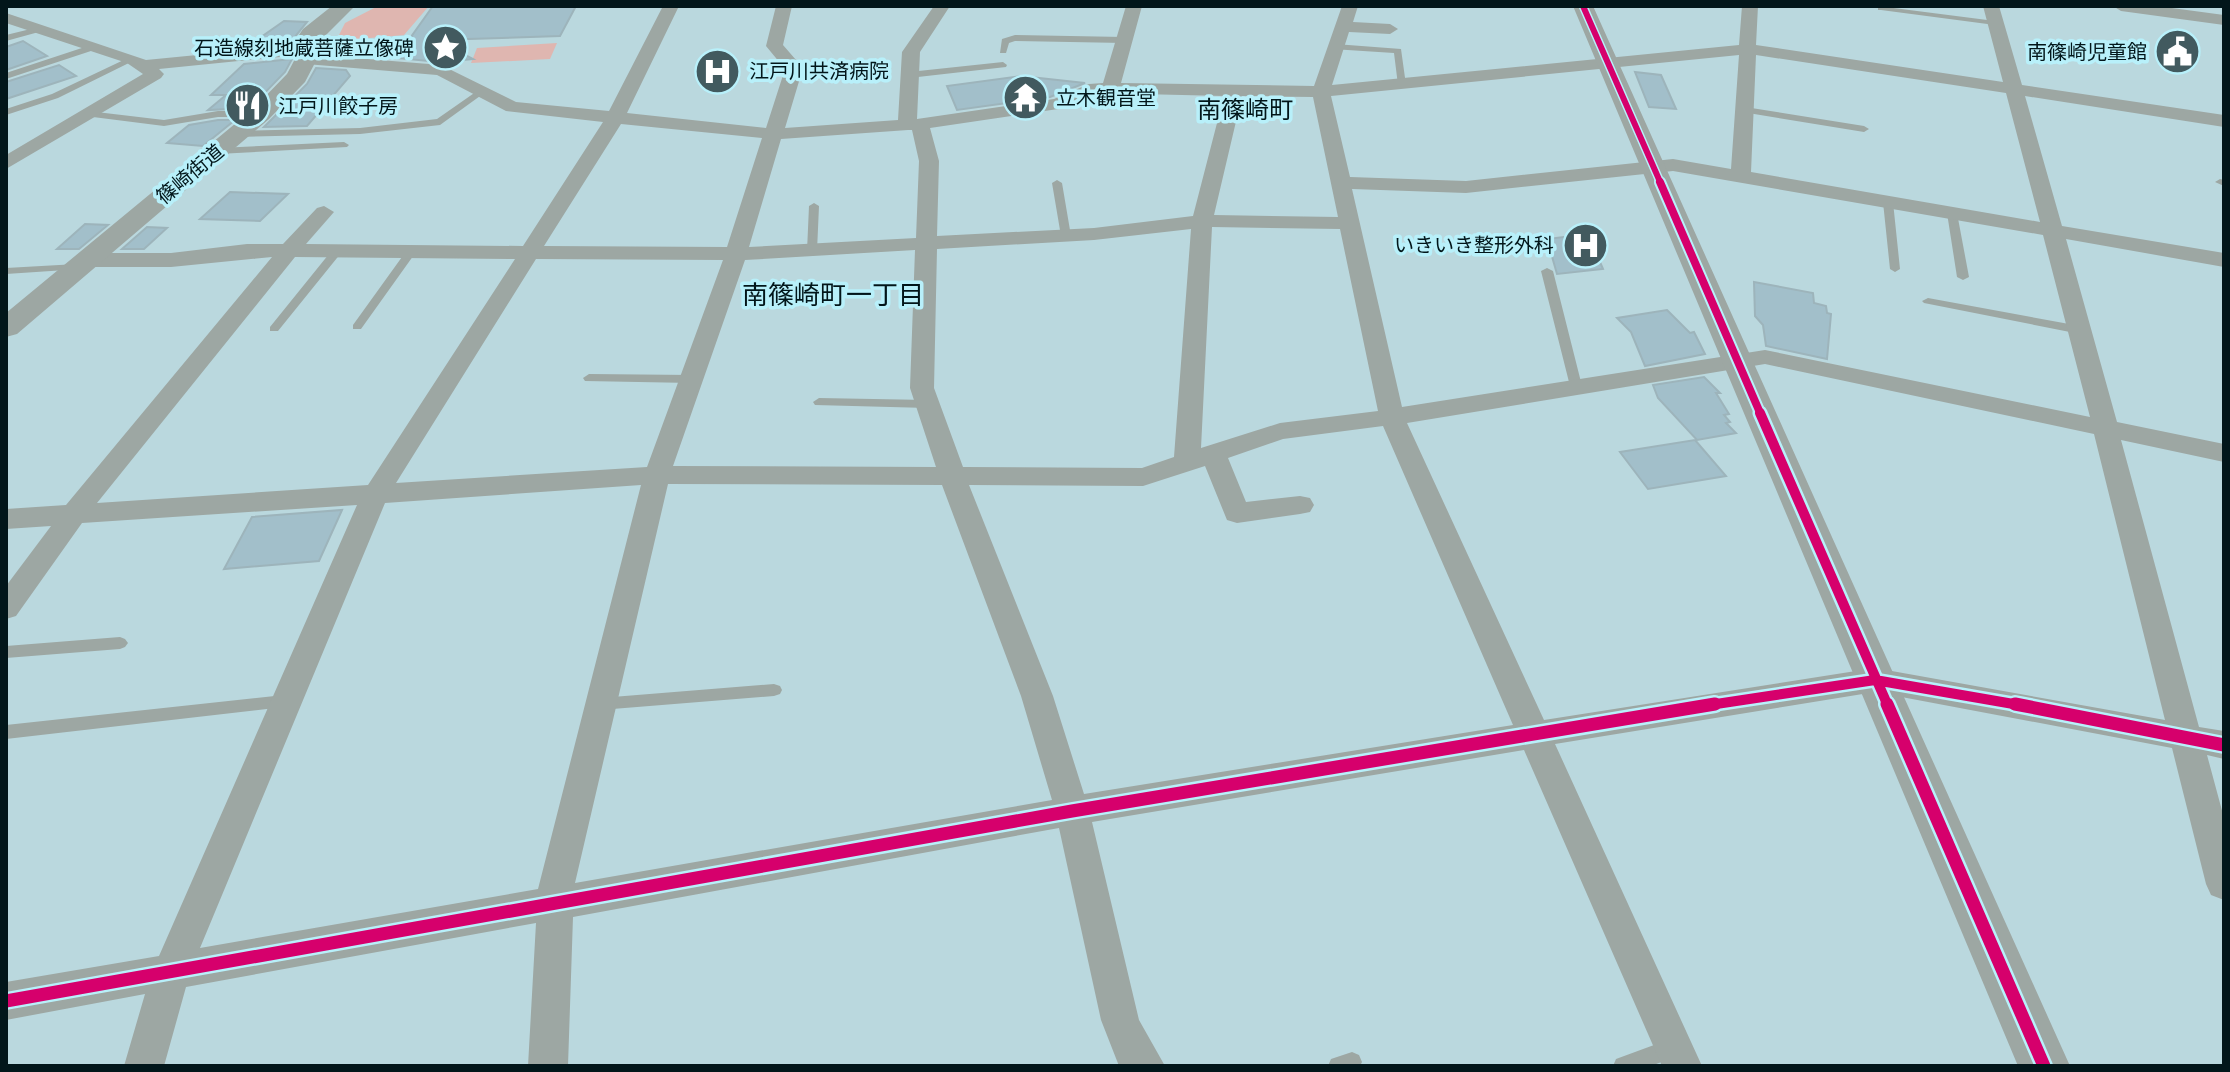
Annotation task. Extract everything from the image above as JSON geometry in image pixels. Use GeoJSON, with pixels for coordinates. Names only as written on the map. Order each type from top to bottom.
{"type":"FeatureCollection","features":[{"type":"Feature","properties":{"kind":"street","name":"篠崎街道"},"geometry":{"type":"LineString","coordinates":[[6,328],[261,114],[297,77],[311,34],[345,6]]}},
{"type":"Feature","properties":{"kind":"street"},"geometry":{"type":"LineString","coordinates":[[144,1066],[171,972],[284,701],[374,497],[526,253],[615,118],[671,6]]}},
{"type":"Feature","properties":{"kind":"street"},"geometry":{"type":"LineString","coordinates":[[548,1066],[555,903],[657,475],[736,254],[794,68],[774,46],[784,6]]}},
{"type":"Feature","properties":{"kind":"street"},"geometry":{"type":"LineString","coordinates":[[942,6],[917,39],[911,52],[909,75],[914,124],[929,161],[929,245],[922,388],[955,474],[979,553],[1037,696],[1072,811],[1131,1061]]}},
{"type":"Feature","properties":{"kind":"street"},"geometry":{"type":"LineString","coordinates":[[1111,87],[1134,6]]}},
{"type":"Feature","properties":{"kind":"street"},"geometry":{"type":"LineString","coordinates":[[1583,6],[1606,65],[1654,165],[1739,359],[2044,1066]]}},
{"type":"Feature","properties":{"kind":"street"},"geometry":{"type":"LineString","coordinates":[[1741,175],[1750,6]]}},
{"type":"Feature","properties":{"kind":"street"},"geometry":{"type":"LineString","coordinates":[[2121,6],[2224,20]]}},
{"type":"Feature","properties":{"kind":"street"},"geometry":{"type":"LineString","coordinates":[[1993,14],[2080,330],[2182,735],[2224,884]]}},
{"type":"Feature","properties":{"kind":"street"},"geometry":{"type":"LineString","coordinates":[[6,18],[140,62],[155,74],[6,163]]}},
{"type":"Feature","properties":{"kind":"street"},"geometry":{"type":"LineString","coordinates":[[1390,29],[1342,27],[1321,92],[1392,417],[1678,1057]]}},
{"type":"Feature","properties":{"kind":"street"},"geometry":{"type":"LineString","coordinates":[[140,62],[303,54],[441,70],[512,107],[774,134],[914,124],[1058,104],[1095,88],[1321,92],[1747,49],[2224,121]]}},
{"type":"Feature","properties":{"kind":"street"},"geometry":{"type":"LineString","coordinates":[[1187,462],[1202,221],[1234,90]]}},
{"type":"Feature","properties":{"kind":"street"},"geometry":{"type":"LineString","coordinates":[[1340,183],[1466,187],[1654,165],[1741,175],[2224,260]]}},
{"type":"Feature","properties":{"kind":"street"},"geometry":{"type":"LineString","coordinates":[[6,608],[73,515],[288,251],[324,212]]}},
{"type":"Feature","properties":{"kind":"street"},"geometry":{"type":"LineString","coordinates":[[85,263],[171,260],[247,250],[736,254],[1066,236],[1202,221],[1348,223]]}},
{"type":"Feature","properties":{"kind":"street"},"geometry":{"type":"LineString","coordinates":[[6,519],[374,497],[657,475],[1143,477],[1280,431],[1392,417],[1765,357],[2224,453]]}},
{"type":"Feature","properties":{"kind":"street"},"geometry":{"type":"LineString","coordinates":[[1213,453],[1237,513],[1300,505]]}},
{"type":"Feature","properties":{"kind":"street"},"geometry":{"type":"LineString","coordinates":[[6,1001],[1072,811],[1533,732],[1875,680],[2224,745]]}},
{"type":"Feature","properties":{"kind":"lane"},"geometry":{"type":"LineString","coordinates":[[1881,8],[1993,14]]}},
{"type":"Feature","properties":{"kind":"lane"},"geometry":{"type":"LineString","coordinates":[[1342,27],[1398,51],[1402,85]]}},
{"type":"Feature","properties":{"kind":"lane"},"geometry":{"type":"LineString","coordinates":[[6,38],[43,28]]}},
{"type":"Feature","properties":{"kind":"lane"},"geometry":{"type":"LineString","coordinates":[[1003,51],[1005,41],[1015,38],[1124,40]]}},
{"type":"Feature","properties":{"kind":"lane"},"geometry":{"type":"LineString","coordinates":[[303,54],[383,42]]}},
{"type":"Feature","properties":{"kind":"lane"},"geometry":{"type":"LineString","coordinates":[[6,76],[94,47]]}},
{"type":"Feature","properties":{"kind":"lane"},"geometry":{"type":"LineString","coordinates":[[6,112],[140,62]]}},
{"type":"Feature","properties":{"kind":"lane"},"geometry":{"type":"LineString","coordinates":[[909,75],[1003,65]]}},
{"type":"Feature","properties":{"kind":"lane"},"geometry":{"type":"LineString","coordinates":[[228,143],[440,122],[483,91]]}},
{"type":"Feature","properties":{"kind":"lane"},"geometry":{"type":"LineString","coordinates":[[1745,110],[1864,129]]}},
{"type":"Feature","properties":{"kind":"lane"},"geometry":{"type":"LineString","coordinates":[[88,114],[164,123],[218,114],[261,114]]}},
{"type":"Feature","properties":{"kind":"lane"},"geometry":{"type":"LineString","coordinates":[[228,143],[344,145]]}},
{"type":"Feature","properties":{"kind":"lane"},"geometry":{"type":"LineString","coordinates":[[1057,183],[1066,236]]}},
{"type":"Feature","properties":{"kind":"lane"},"geometry":{"type":"LineString","coordinates":[[1888,202],[1895,269]]}},
{"type":"Feature","properties":{"kind":"lane"},"geometry":{"type":"LineString","coordinates":[[812,251],[814,206]]}},
{"type":"Feature","properties":{"kind":"lane"},"geometry":{"type":"LineString","coordinates":[[1952,213],[1963,277]]}},
{"type":"Feature","properties":{"kind":"lane"},"geometry":{"type":"LineString","coordinates":[[274,329],[337,251]]}},
{"type":"Feature","properties":{"kind":"lane"},"geometry":{"type":"LineString","coordinates":[[357,327],[411,252]]}},
{"type":"Feature","properties":{"kind":"lane"},"geometry":{"type":"LineString","coordinates":[[6,271],[85,263]]}},
{"type":"Feature","properties":{"kind":"lane"},"geometry":{"type":"LineString","coordinates":[[1547,271],[1576,386]]}},
{"type":"Feature","properties":{"kind":"lane"},"geometry":{"type":"LineString","coordinates":[[1928,301],[2080,330]]}},
{"type":"Feature","properties":{"kind":"lane"},"geometry":{"type":"LineString","coordinates":[[589,378],[692,379]]}},
{"type":"Feature","properties":{"kind":"lane"},"geometry":{"type":"LineString","coordinates":[[819,402],[928,404]]}},
{"type":"Feature","properties":{"kind":"lane"},"geometry":{"type":"LineString","coordinates":[[6,652],[120,643]]}},
{"type":"Feature","properties":{"kind":"lane"},"geometry":{"type":"LineString","coordinates":[[600,704],[774,690]]}},
{"type":"Feature","properties":{"kind":"lane"},"geometry":{"type":"LineString","coordinates":[[6,732],[284,701]]}},
{"type":"Feature","properties":{"kind":"lane"},"geometry":{"type":"LineString","coordinates":[[1623,1066],[1678,1057]]}},
{"type":"Feature","properties":{"kind":"shaded area"},"geometry":{"type":"Polygon","coordinates":[[[378,6],[429,6],[404,35],[336,41],[345,23],[378,6]]]}},
{"type":"Feature","properties":{"kind":"shaded area"},"geometry":{"type":"Polygon","coordinates":[[[557,43],[550,59],[471,63],[477,48],[557,43]]]}},
{"type":"Feature","properties":{"kind":"building"},"geometry":{"type":"Polygon","coordinates":[[[433,6],[576,6],[560,36],[437,40],[473,59],[440,62],[396,58],[433,6]]]}},
{"type":"Feature","properties":{"kind":"building"},"geometry":{"type":"Polygon","coordinates":[[[284,21],[307,22],[290,43],[247,47],[284,21]]]}},
{"type":"Feature","properties":{"kind":"building"},"geometry":{"type":"Polygon","coordinates":[[[23,41],[47,56],[6,70],[6,47],[23,41]]]}},
{"type":"Feature","properties":{"kind":"building"},"geometry":{"type":"Polygon","coordinates":[[[292,59],[285,72],[250,108],[208,110],[226,95],[211,95],[244,64],[292,59]]]}},
{"type":"Feature","properties":{"kind":"building"},"geometry":{"type":"Polygon","coordinates":[[[59,65],[76,76],[6,99],[6,82],[59,65]]]}},
{"type":"Feature","properties":{"kind":"building"},"geometry":{"type":"Polygon","coordinates":[[[316,68],[346,70],[350,76],[307,126],[264,127],[307,84],[316,68]]]}},
{"type":"Feature","properties":{"kind":"building"},"geometry":{"type":"Polygon","coordinates":[[[1635,72],[1661,75],[1676,109],[1649,107],[1635,72]]]}},
{"type":"Feature","properties":{"kind":"building"},"geometry":{"type":"Polygon","coordinates":[[[1021,76],[1085,83],[1050,97],[957,110],[947,86],[1021,76]]]}},
{"type":"Feature","properties":{"kind":"building"},"geometry":{"type":"Polygon","coordinates":[[[235,120],[203,146],[167,143],[189,125],[235,120]]]}},
{"type":"Feature","properties":{"kind":"building"},"geometry":{"type":"Polygon","coordinates":[[[230,192],[288,194],[260,221],[200,219],[230,192]]]}},
{"type":"Feature","properties":{"kind":"building"},"geometry":{"type":"Polygon","coordinates":[[[85,224],[108,225],[79,249],[57,249],[85,224]]]}},
{"type":"Feature","properties":{"kind":"building"},"geometry":{"type":"Polygon","coordinates":[[[147,227],[167,228],[144,249],[122,249],[147,227]]]}},
{"type":"Feature","properties":{"kind":"building"},"geometry":{"type":"Polygon","coordinates":[[[1588,234],[1603,269],[1557,274],[1547,239],[1588,234]]]}},
{"type":"Feature","properties":{"kind":"building"},"geometry":{"type":"Polygon","coordinates":[[[1754,282],[1813,293],[1814,303],[1826,306],[1827,313],[1831,314],[1827,359],[1766,346],[1763,325],[1755,316],[1754,282]]]}},
{"type":"Feature","properties":{"kind":"building"},"geometry":{"type":"Polygon","coordinates":[[[1667,310],[1690,333],[1694,332],[1705,354],[1645,366],[1631,332],[1617,318],[1667,310]]]}},
{"type":"Feature","properties":{"kind":"building"},"geometry":{"type":"Polygon","coordinates":[[[1704,377],[1720,393],[1716,393],[1729,414],[1724,415],[1730,422],[1726,423],[1736,433],[1697,440],[1658,398],[1653,385],[1704,377]]]}},
{"type":"Feature","properties":{"kind":"building"},"geometry":{"type":"Polygon","coordinates":[[[1695,440],[1726,476],[1648,489],[1620,452],[1695,440]]]}},
{"type":"Feature","properties":{"kind":"building"},"geometry":{"type":"Polygon","coordinates":[[[342,510],[319,561],[224,569],[252,517],[342,510]]]}},
{"type":"Feature","properties":{"kind":"cycle path"},"geometry":{"type":"LineString","coordinates":[[1583,6],[2044,1066]]}},
{"type":"Feature","properties":{"kind":"cycle path"},"geometry":{"type":"LineString","coordinates":[[6,1001],[1072,811],[1851,682],[1875,680],[1925,687],[2224,745]]}},
{"type":"Feature","properties":{"kind":"place","name":"石造線刻地蔵菩薩立像碑"},"geometry":{"type":"Point","coordinates":[445,48]}},
{"type":"Feature","properties":{"kind":"place","name":"南篠崎児童館"},"geometry":{"type":"Point","coordinates":[2178,52]}},
{"type":"Feature","properties":{"kind":"place","name":"江戸川共済病院"},"geometry":{"type":"Point","coordinates":[718,71]}},
{"type":"Feature","properties":{"kind":"place","name":"立木観音堂"},"geometry":{"type":"Point","coordinates":[1025,98]}},
{"type":"Feature","properties":{"kind":"place","name":"江戸川餃子房"},"geometry":{"type":"Point","coordinates":[247,106]}},
{"type":"Feature","properties":{"kind":"place","name":"いきいき整形外科"},"geometry":{"type":"Point","coordinates":[1585,245]}},
{"type":"Feature","properties":{"kind":"district","name":"南篠崎町"},"geometry":{"type":"Point","coordinates":[1245,110]}},
{"type":"Feature","properties":{"kind":"district","name":"南篠崎町一丁目"},"geometry":{"type":"Point","coordinates":[833,295]}}]}
